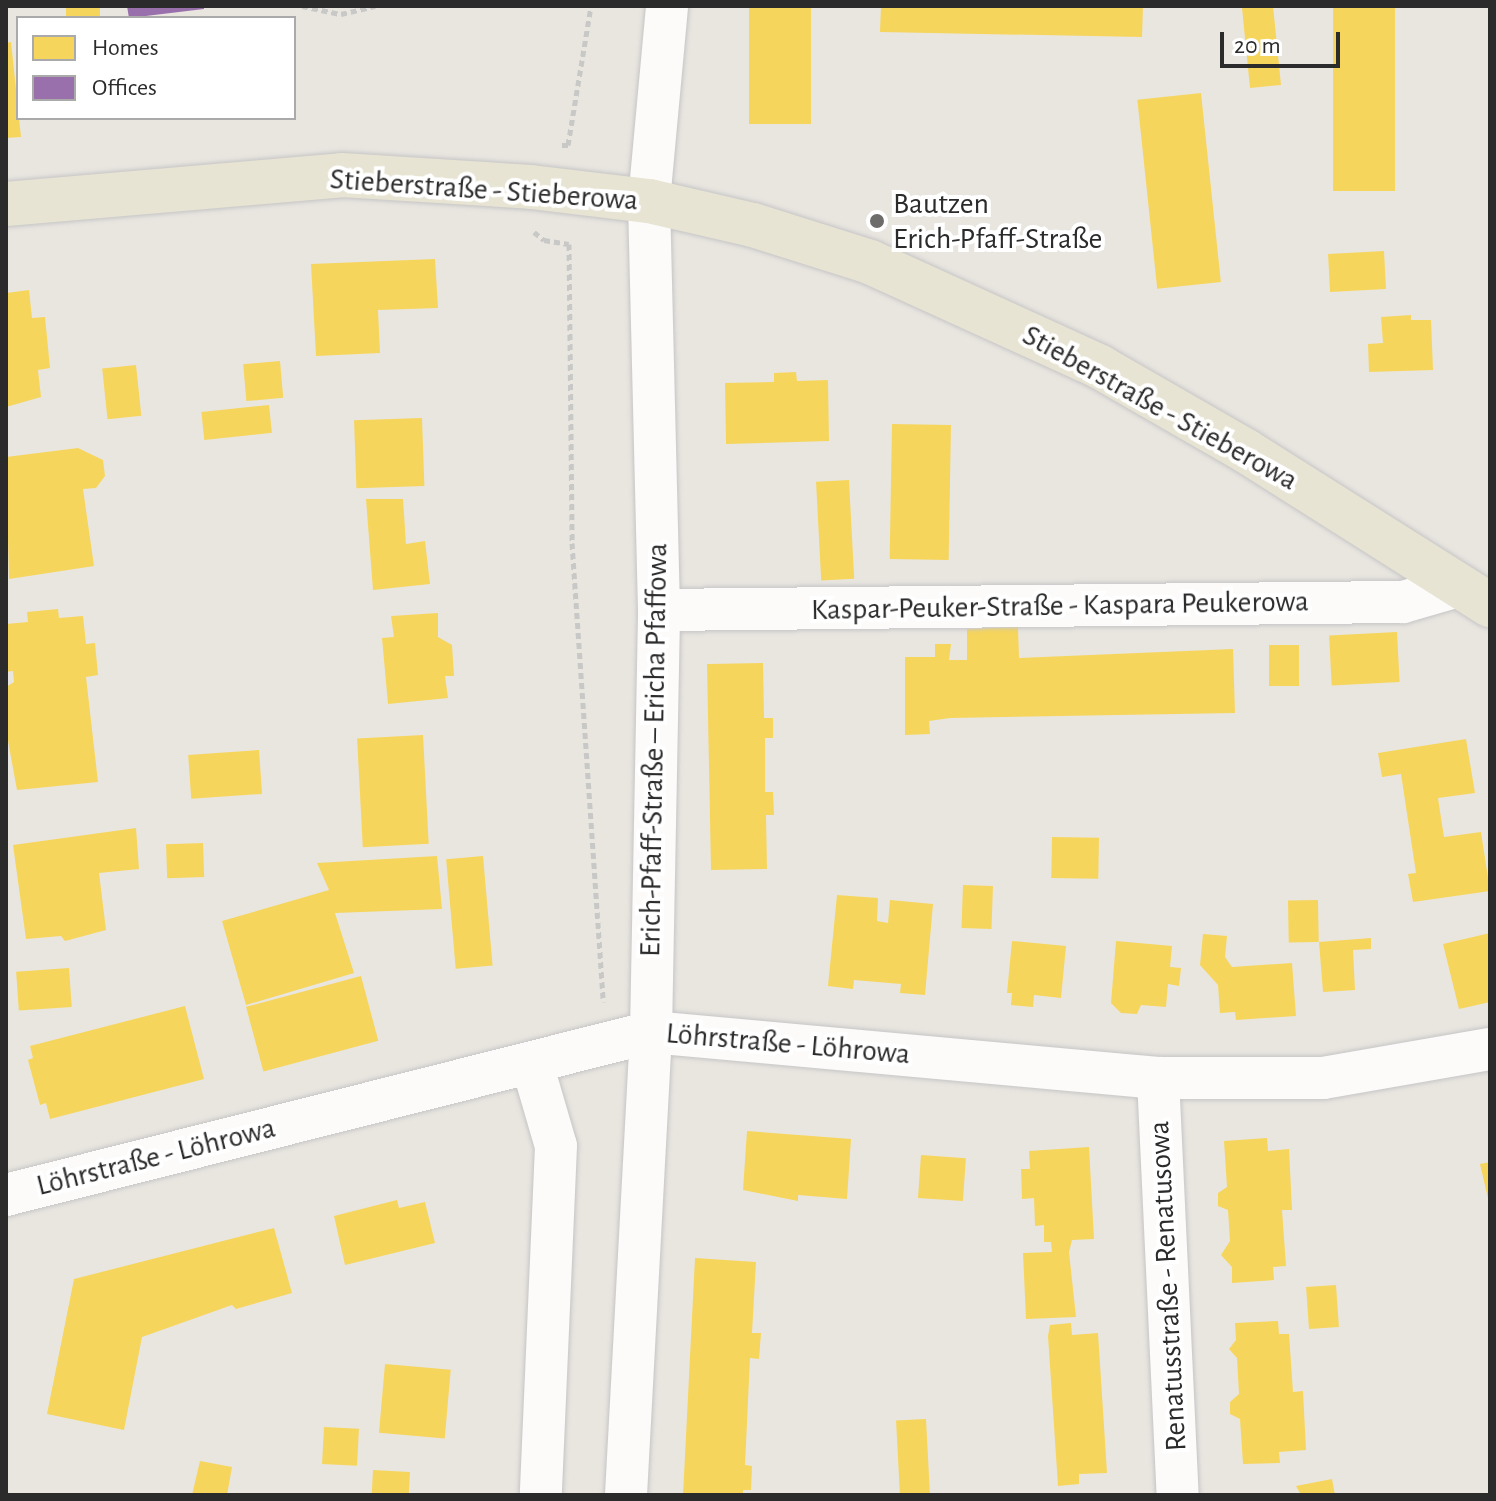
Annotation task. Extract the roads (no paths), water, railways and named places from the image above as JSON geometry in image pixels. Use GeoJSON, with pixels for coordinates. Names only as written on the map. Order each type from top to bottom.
{"type":"FeatureCollection","features":[{"type":"Feature","properties":{"kind":"main road","name":"Stieberstraße - Stieberowa"},"geometry":{"type":"LineString","coordinates":[[6,204],[342,175],[531,187],[649,201],[753,225],[870,262],[1033,335],[1246,451],[1474,596]]}},
{"type":"Feature","properties":{"kind":"street","name":"Erich-Pfaff-Straße – Ericha Pfaffowa"},"geometry":{"type":"LineString","coordinates":[[626,1495],[651,1032],[659,610],[649,201],[667,6]]}},
{"type":"Feature","properties":{"kind":"street","name":"Kaspar-Peuker-Straße - Kaspara Peukerowa"},"geometry":{"type":"LineString","coordinates":[[659,610],[1403,602],[1474,596]]}},
{"type":"Feature","properties":{"kind":"street","name":"Löhrstraße - Löhrowa"},"geometry":{"type":"LineString","coordinates":[[6,1195],[651,1032],[1158,1078],[1323,1078],[1490,1049]]}},
{"type":"Feature","properties":{"kind":"street"},"geometry":{"type":"LineString","coordinates":[[532,1064],[556,1146],[541,1495]]}},
{"type":"Feature","properties":{"kind":"street","name":"Renatusstraße - Renatusowa"},"geometry":{"type":"LineString","coordinates":[[1158,1078],[1178,1495]]}},
{"type":"Feature","properties":{"kind":"place","name":"Bautzen Erich-Pfaff-Straße"},"geometry":{"type":"Point","coordinates":[877,221]}}]}
